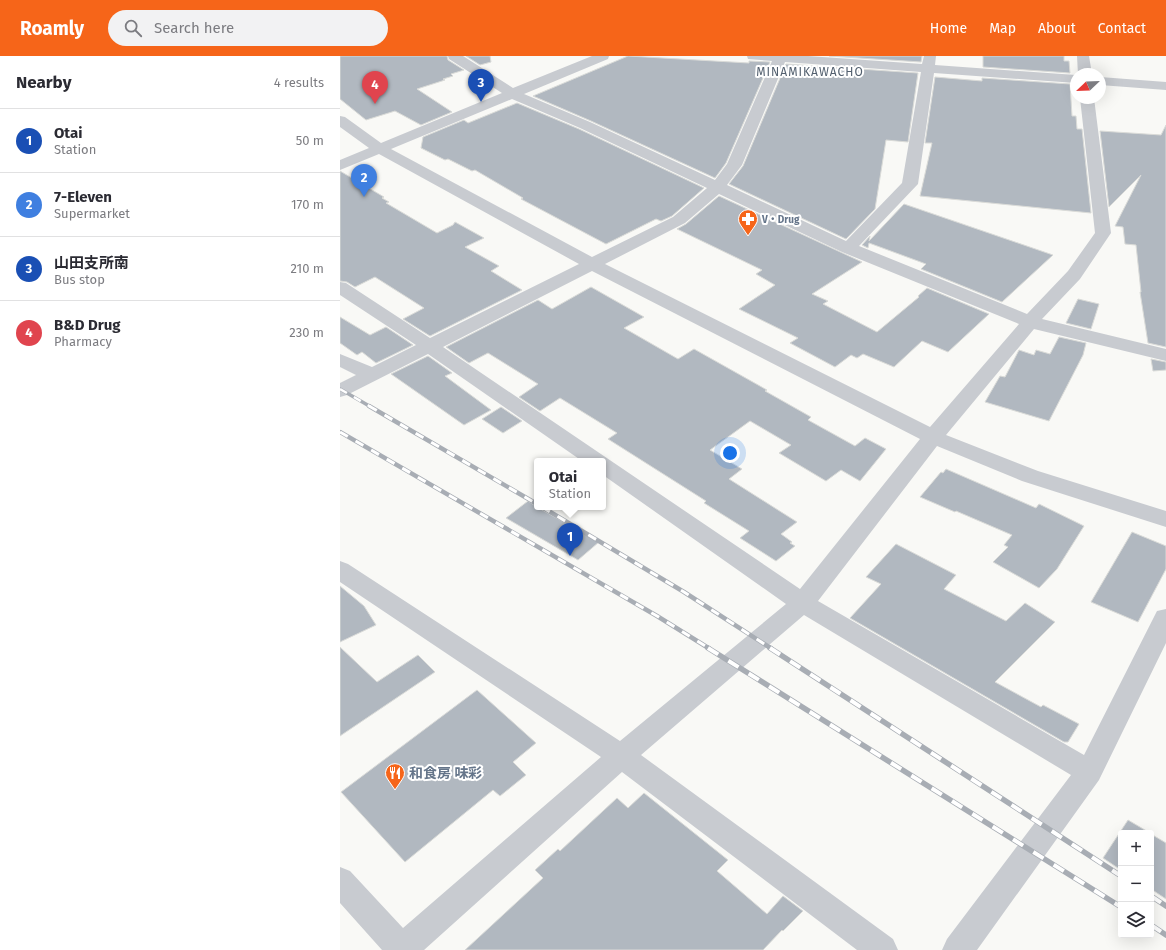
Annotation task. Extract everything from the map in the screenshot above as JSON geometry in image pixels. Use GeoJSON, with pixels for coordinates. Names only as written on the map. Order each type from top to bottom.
{"type":"FeatureCollection","features":[{"type":"Feature","properties":{"kind":"street"},"geometry":{"type":"LineString","coordinates":[[454,56],[513,94],[848,248],[1030,322],[1166,355]]}},
{"type":"Feature","properties":{"kind":"street"},"geometry":{"type":"LineString","coordinates":[[340,165],[603,56]]}},
{"type":"Feature","properties":{"kind":"street"},"geometry":{"type":"LineString","coordinates":[[753,56],[929,62],[1070,78]]}},
{"type":"Feature","properties":{"kind":"street"},"geometry":{"type":"LineString","coordinates":[[1083,56],[1084,68]]}},
{"type":"Feature","properties":{"kind":"street"},"geometry":{"type":"LineString","coordinates":[[340,391],[428,345],[678,220],[718,187],[734,166],[781,57]]}},
{"type":"Feature","properties":{"kind":"street"},"geometry":{"type":"LineString","coordinates":[[848,248],[910,184],[929,62]]}},
{"type":"Feature","properties":{"kind":"street"},"geometry":{"type":"LineString","coordinates":[[1106,81],[1166,86]]}},
{"type":"Feature","properties":{"kind":"street"},"geometry":{"type":"LineString","coordinates":[[340,881],[401,950],[621,756],[803,603],[933,437],[1030,322],[1074,275],[1103,233],[1089,104]]}},
{"type":"Feature","properties":{"kind":"street"},"geometry":{"type":"LineString","coordinates":[[340,120],[380,149],[592,264],[933,437],[1030,476],[1166,519]]}},
{"type":"Feature","properties":{"kind":"street"},"geometry":{"type":"LineString","coordinates":[[340,287],[428,345],[593,458]]}},
{"type":"Feature","properties":{"kind":"street"},"geometry":{"type":"LineString","coordinates":[[340,360],[372,375]]}},
{"type":"Feature","properties":{"kind":"street"},"geometry":{"type":"LineString","coordinates":[[606,467],[803,603],[1089,772]]}},
{"type":"Feature","properties":{"kind":"street"},"geometry":{"type":"LineString","coordinates":[[340,570],[621,756],[882,950]]}},
{"type":"Feature","properties":{"kind":"street"},"geometry":{"type":"LineString","coordinates":[[958,950],[1089,772],[1166,618]]}},
{"type":"Feature","properties":{"kind":"building"},"geometry":{"type":"Polygon","coordinates":[[[340,56],[447,56],[448,60],[464,70],[451,74],[453,76],[443,79],[445,80],[417,89],[452,112],[421,125],[395,111],[366,120],[340,99],[340,56]]]}},
{"type":"Feature","properties":{"kind":"building"},"geometry":{"type":"Polygon","coordinates":[[[466,56],[490,56],[491,62],[480,65],[466,56]]]}},
{"type":"Feature","properties":{"kind":"building"},"geometry":{"type":"Polygon","coordinates":[[[628,56],[749,63],[749,61],[770,62],[726,163],[715,178],[533,96],[628,56]]]}},
{"type":"Feature","properties":{"kind":"building"},"geometry":{"type":"Polygon","coordinates":[[[829,56],[922,56],[921,62],[829,56]]]}},
{"type":"Feature","properties":{"kind":"building"},"geometry":{"type":"Polygon","coordinates":[[[983,56],[1064,56],[1064,61],[1069,61],[1070,73],[983,67],[983,56]]]}},
{"type":"Feature","properties":{"kind":"building"},"geometry":{"type":"Polygon","coordinates":[[[786,64],[918,73],[908,142],[886,140],[875,209],[846,239],[729,184],[743,166],[786,64]]]}},
{"type":"Feature","properties":{"kind":"building"},"geometry":{"type":"Polygon","coordinates":[[[935,77],[982,81],[982,78],[1070,84],[1070,104],[1071,104],[1072,116],[1076,116],[1077,129],[1082,129],[1091,213],[920,196],[932,143],[925,143],[935,77]]]}},
{"type":"Feature","properties":{"kind":"building"},"geometry":{"type":"Polygon","coordinates":[[[517,103],[579,129],[704,188],[672,216],[661,221],[656,219],[606,244],[521,199],[523,198],[475,170],[472,171],[448,159],[445,160],[421,148],[423,137],[464,120],[468,123],[517,103]]]}},
{"type":"Feature","properties":{"kind":"building"},"geometry":{"type":"Polygon","coordinates":[[[1166,125],[1166,347],[1148,343],[1140,292],[1136,245],[1125,244],[1123,227],[1115,226],[1141,175],[1109,207],[1100,131],[1161,135],[1166,125]]]}},
{"type":"Feature","properties":{"kind":"building"},"geometry":{"type":"Polygon","coordinates":[[[340,171],[384,197],[382,198],[389,202],[386,203],[437,233],[453,225],[455,222],[484,238],[465,247],[499,266],[491,271],[522,290],[430,336],[403,319],[424,308],[375,277],[355,287],[347,282],[340,281],[340,171]]]}},
{"type":"Feature","properties":{"kind":"building"},"geometry":{"type":"Polygon","coordinates":[[[719,196],[862,262],[812,294],[828,301],[823,304],[877,332],[919,297],[918,296],[927,288],[989,314],[948,352],[922,341],[894,367],[863,354],[857,358],[851,355],[835,367],[790,343],[798,338],[739,309],[775,285],[756,274],[762,270],[677,229],[686,224],[719,196]]]}},
{"type":"Feature","properties":{"kind":"building"},"geometry":{"type":"Polygon","coordinates":[[[904,204],[1053,255],[1002,302],[921,269],[926,264],[869,243],[868,248],[862,245],[870,236],[869,241],[904,204]]]}},
{"type":"Feature","properties":{"kind":"building"},"geometry":{"type":"Polygon","coordinates":[[[591,287],[644,317],[624,328],[678,359],[694,349],[767,390],[765,391],[811,417],[808,420],[855,446],[865,438],[886,449],[860,481],[841,470],[826,481],[779,453],[791,445],[750,421],[710,450],[742,469],[729,479],[797,522],[781,534],[795,546],[776,561],[740,538],[749,531],[704,503],[706,501],[608,439],[617,433],[560,398],[540,411],[519,397],[538,384],[488,353],[469,363],[446,347],[538,300],[552,309],[591,287]]]}},
{"type":"Feature","properties":{"kind":"building"},"geometry":{"type":"Polygon","coordinates":[[[1078,299],[1099,304],[1091,329],[1066,323],[1078,299]]]}},
{"type":"Feature","properties":{"kind":"building"},"geometry":{"type":"Polygon","coordinates":[[[340,317],[370,335],[386,327],[413,345],[376,363],[362,352],[357,355],[340,343],[340,317]]]}},
{"type":"Feature","properties":{"kind":"building"},"geometry":{"type":"Polygon","coordinates":[[[1059,337],[1086,343],[1083,355],[1049,421],[985,402],[1000,376],[1005,377],[1019,350],[1034,355],[1036,350],[1050,354],[1059,337]]]}},
{"type":"Feature","properties":{"kind":"building"},"geometry":{"type":"Polygon","coordinates":[[[428,356],[452,373],[445,376],[491,410],[464,425],[391,374],[428,356]]]}},
{"type":"Feature","properties":{"kind":"building"},"geometry":{"type":"Polygon","coordinates":[[[1151,359],[1166,362],[1166,370],[1153,371],[1151,359]]]}},
{"type":"Feature","properties":{"kind":"building"},"geometry":{"type":"Polygon","coordinates":[[[501,407],[522,421],[503,433],[482,419],[501,407]]]}},
{"type":"Feature","properties":{"kind":"building"},"geometry":{"type":"Polygon","coordinates":[[[946,469],[1036,508],[1039,504],[1084,526],[1057,569],[1039,588],[993,562],[1008,547],[1004,545],[1012,535],[920,497],[941,472],[943,473],[946,469]]]}},
{"type":"Feature","properties":{"kind":"building"},"geometry":{"type":"Polygon","coordinates":[[[528,501],[534,505],[534,510],[542,510],[599,542],[578,560],[506,518],[528,501]]]}},
{"type":"Feature","properties":{"kind":"building"},"geometry":{"type":"Polygon","coordinates":[[[1132,532],[1166,546],[1166,569],[1138,622],[1091,602],[1132,532]]]}},
{"type":"Feature","properties":{"kind":"building"},"geometry":{"type":"Polygon","coordinates":[[[896,544],[956,575],[944,589],[1006,621],[1025,603],[1055,622],[995,682],[1041,707],[1043,705],[1079,724],[1068,742],[1064,742],[850,618],[881,584],[866,577],[896,544]]]}},
{"type":"Feature","properties":{"kind":"building"},"geometry":{"type":"Polygon","coordinates":[[[340,586],[364,606],[376,625],[340,642],[340,586]]]}},
{"type":"Feature","properties":{"kind":"building"},"geometry":{"type":"Polygon","coordinates":[[[340,647],[377,682],[418,655],[435,672],[340,736],[340,647]]]}},
{"type":"Feature","properties":{"kind":"building"},"geometry":{"type":"Polygon","coordinates":[[[477,690],[536,743],[513,762],[526,775],[500,796],[493,790],[405,862],[341,792],[477,690]]]}},
{"type":"Feature","properties":{"kind":"building"},"geometry":{"type":"Polygon","coordinates":[[[644,793],[728,860],[717,871],[767,914],[783,896],[803,911],[763,950],[465,950],[543,878],[535,870],[558,849],[560,851],[617,798],[628,808],[644,793]]]}},
{"type":"Feature","properties":{"kind":"building"},"geometry":{"type":"Polygon","coordinates":[[[1128,820],[1145,830],[1121,830],[1128,820]]]}},
{"type":"Feature","properties":{"kind":"building"},"geometry":{"type":"Polygon","coordinates":[[[1118,835],[1118,868],[1103,858],[1118,835]]]}},
{"type":"Feature","properties":{"kind":"building"},"geometry":{"type":"Polygon","coordinates":[[[1154,836],[1166,843],[1166,899],[1154,891],[1154,836]]]}},
{"type":"Feature","properties":{"kind":"railway"},"geometry":{"type":"LineString","coordinates":[[340,389],[371,407]]}},
{"type":"Feature","properties":{"kind":"railway"},"geometry":{"type":"LineString","coordinates":[[369,406],[534,502]]}},
{"type":"Feature","properties":{"kind":"railway"},"geometry":{"type":"LineString","coordinates":[[340,432],[657,616],[710,649]]}},
{"type":"Feature","properties":{"kind":"railway"},"geometry":{"type":"LineString","coordinates":[[547,510],[684,592],[772,649]]}},
{"type":"Feature","properties":{"kind":"railway"},"geometry":{"type":"LineString","coordinates":[[708,648],[1118,905]]}},
{"type":"Feature","properties":{"kind":"railway"},"geometry":{"type":"LineString","coordinates":[[770,648],[1118,874]]}},
{"type":"Feature","properties":{"kind":"railway"},"geometry":{"type":"LineString","coordinates":[[1154,898],[1166,906]]}},
{"type":"Feature","properties":{"kind":"railway"},"geometry":{"type":"LineString","coordinates":[[1154,927],[1166,935]]}},
{"type":"Feature","properties":{"kind":"place","name":"山田支所南"},"geometry":{"type":"Point","coordinates":[481,102]}},
{"type":"Feature","properties":{"kind":"place","name":"B&D Drug"},"geometry":{"type":"Point","coordinates":[375,104]}},
{"type":"Feature","properties":{"kind":"place","name":"7-Eleven"},"geometry":{"type":"Point","coordinates":[364,197]}},
{"type":"Feature","properties":{"kind":"place","name":"V・Drug"},"geometry":{"type":"Point","coordinates":[748,236]}},
{"type":"Feature","properties":{"kind":"place","name":"Otai"},"geometry":{"type":"Point","coordinates":[570,556]}},
{"type":"Feature","properties":{"kind":"place","name":"和食房 味彩"},"geometry":{"type":"Point","coordinates":[395,790]}},
{"type":"Feature","properties":{"kind":"district","name":"MINAMIKAWACHO"},"geometry":{"type":"Point","coordinates":[810,72]}}]}
